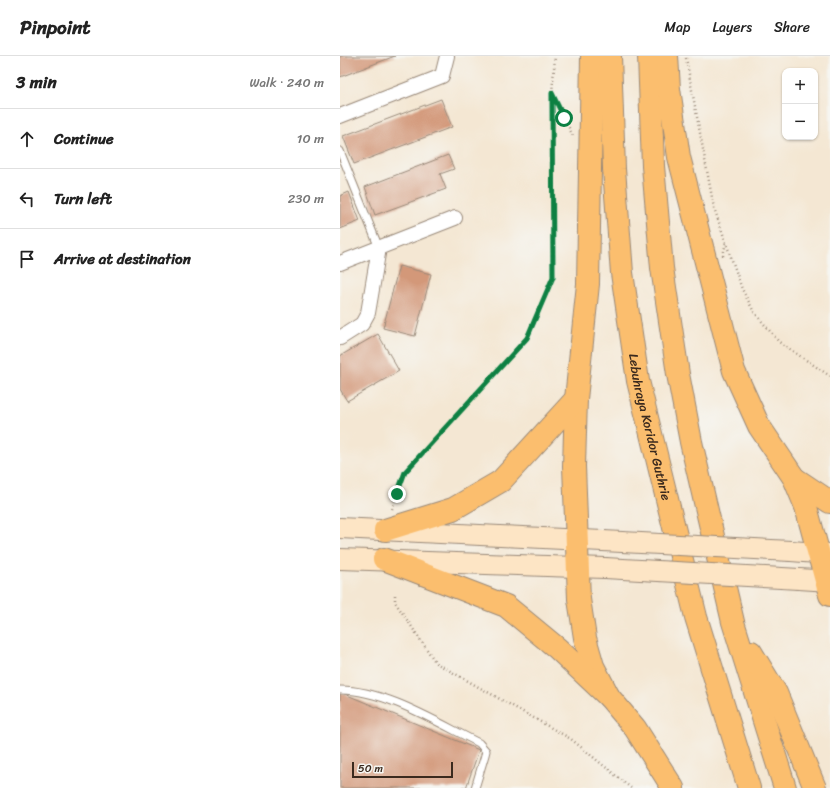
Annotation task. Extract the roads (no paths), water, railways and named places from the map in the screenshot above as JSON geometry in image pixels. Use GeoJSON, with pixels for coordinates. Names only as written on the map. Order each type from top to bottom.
{"type":"FeatureCollection","features":[{"type":"Feature","properties":{"kind":"highway"},"geometry":{"type":"LineString","coordinates":[[592,56],[588,284],[576,399],[574,466],[579,599],[585,638],[593,666],[609,697]]}},
{"type":"Feature","properties":{"kind":"highway","name":"Lebuhraya Koridor Guthrie"},"geometry":{"type":"LineString","coordinates":[[610,56],[614,168],[622,273],[638,381],[696,617],[749,788]]}},
{"type":"Feature","properties":{"kind":"highway"},"geometry":{"type":"LineString","coordinates":[[649,56],[652,166],[662,268],[691,442],[733,622],[785,788]]}},
{"type":"Feature","properties":{"kind":"highway"},"geometry":{"type":"LineString","coordinates":[[667,56],[669,89],[680,157],[734,371],[759,426],[794,478],[825,554],[829,585]]}},
{"type":"Feature","properties":{"kind":"highway"},"geometry":{"type":"LineString","coordinates":[[385,530],[453,509],[501,481],[576,399]]}},
{"type":"Feature","properties":{"kind":"highway"},"geometry":{"type":"LineString","coordinates":[[794,478],[830,502]]}},
{"type":"Feature","properties":{"kind":"highway"},"geometry":{"type":"LineString","coordinates":[[384,559],[506,606],[557,648],[609,697],[635,728],[673,788]]}},
{"type":"Feature","properties":{"kind":"highway"},"geometry":{"type":"LineString","coordinates":[[733,622],[776,693],[815,788]]}},
{"type":"Feature","properties":{"kind":"main road"},"geometry":{"type":"LineString","coordinates":[[340,528],[577,539],[825,554]]}},
{"type":"Feature","properties":{"kind":"main road"},"geometry":{"type":"LineString","coordinates":[[340,559],[384,559],[578,566],[799,580],[829,585]]}},
{"type":"Feature","properties":{"kind":"street"},"geometry":{"type":"LineString","coordinates":[[340,116],[442,76],[447,56]]}},
{"type":"Feature","properties":{"kind":"street"},"geometry":{"type":"LineString","coordinates":[[340,263],[455,218]]}},
{"type":"Feature","properties":{"kind":"street"},"geometry":{"type":"LineString","coordinates":[[340,338],[362,324],[368,313],[379,248]]}},
{"type":"Feature","properties":{"kind":"lane"},"geometry":{"type":"LineString","coordinates":[[340,150],[379,248]]}},
{"type":"Feature","properties":{"kind":"lane"},"geometry":{"type":"LineString","coordinates":[[340,690],[354,690],[393,702],[480,743],[486,750],[475,788]]}}]}
